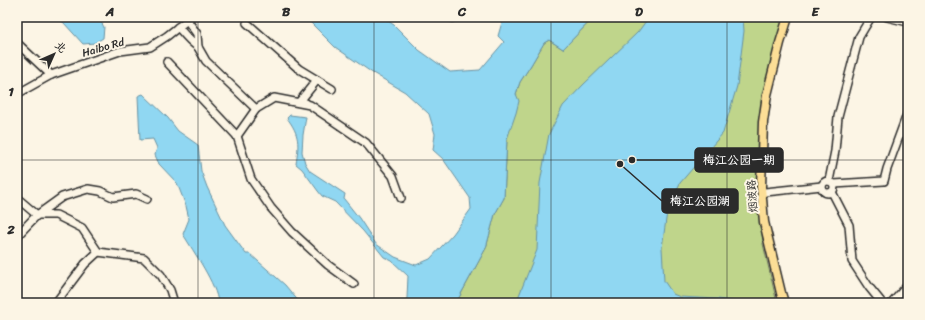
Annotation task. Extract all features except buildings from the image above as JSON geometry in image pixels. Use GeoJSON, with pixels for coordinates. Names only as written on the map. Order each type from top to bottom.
{"type":"FeatureCollection","features":[{"type":"Feature","properties":{"kind":"main road","name":"烟波路"},"geometry":{"type":"LineString","coordinates":[[786,303],[781,293],[764,222],[761,187],[764,122],[767,96],[788,17]]}},
{"type":"Feature","properties":{"kind":"main road","name":"烟波路"},"geometry":{"type":"LineString","coordinates":[[786,303],[772,243],[765,192],[768,110],[776,68],[793,17]]}},
{"type":"Feature","properties":{"kind":"street"},"geometry":{"type":"LineString","coordinates":[[871,17],[860,37],[838,117],[832,183],[834,189],[832,192],[849,225],[852,261],[868,287],[882,303]]}},
{"type":"Feature","properties":{"kind":"street"},"geometry":{"type":"LineString","coordinates":[[887,17],[908,22]]}},
{"type":"Feature","properties":{"kind":"street"},"geometry":{"type":"LineString","coordinates":[[189,19],[197,34],[198,47]]}},
{"type":"Feature","properties":{"kind":"street","name":"Haibo Rd"},"geometry":{"type":"LineString","coordinates":[[17,94],[51,75],[120,51],[150,47],[189,19]]}},
{"type":"Feature","properties":{"kind":"street"},"geometry":{"type":"LineString","coordinates":[[247,23],[299,69],[332,89]]}},
{"type":"Feature","properties":{"kind":"street"},"geometry":{"type":"LineString","coordinates":[[178,27],[189,40],[198,47],[206,61],[256,109]]}},
{"type":"Feature","properties":{"kind":"street"},"geometry":{"type":"LineString","coordinates":[[17,43],[51,75]]}},
{"type":"Feature","properties":{"kind":"street"},"geometry":{"type":"LineString","coordinates":[[167,62],[237,136],[251,179],[271,208],[292,232],[328,265],[354,284]]}},
{"type":"Feature","properties":{"kind":"street"},"geometry":{"type":"LineString","coordinates":[[317,80],[300,101],[310,105],[366,143],[393,176],[401,198]]}},
{"type":"Feature","properties":{"kind":"street"},"geometry":{"type":"LineString","coordinates":[[237,136],[256,109],[274,98],[310,105]]}},
{"type":"Feature","properties":{"kind":"street"},"geometry":{"type":"LineString","coordinates":[[832,192],[825,193],[822,190],[822,184],[825,181],[832,183],[884,181],[908,112]]}},
{"type":"Feature","properties":{"kind":"street"},"geometry":{"type":"LineString","coordinates":[[765,192],[822,186]]}},
{"type":"Feature","properties":{"kind":"street"},"geometry":{"type":"LineString","coordinates":[[17,236],[37,215],[62,197],[88,189],[100,191],[113,197],[136,194],[147,200]]}},
{"type":"Feature","properties":{"kind":"street"},"geometry":{"type":"LineString","coordinates":[[17,198],[37,215],[56,215],[82,228],[98,252],[144,258],[161,276],[170,290],[174,303]]}},
{"type":"Feature","properties":{"kind":"street"},"geometry":{"type":"LineString","coordinates":[[58,303],[57,301],[85,264],[98,252]]}},
{"type":"Feature","properties":{"kind":"street"},"geometry":{"type":"LineString","coordinates":[[892,303],[908,283]]}},
{"type":"Feature","properties":{"kind":"green space"},"geometry":{"type":"Polygon","coordinates":[[[594,17],[786,17],[775,44],[759,119],[757,180],[763,244],[777,303],[456,303],[486,248],[495,214],[504,198],[507,139],[516,94],[520,82],[544,43],[549,40],[563,49],[594,17]]]}},
{"type":"Feature","properties":{"kind":"water"},"geometry":{"type":"Polygon","coordinates":[[[57,17],[98,17],[104,27],[103,38],[95,43],[83,44],[57,17]]]}},
{"type":"Feature","properties":{"kind":"water"},"geometry":{"type":"Polygon","coordinates":[[[305,17],[382,17],[394,25],[419,50],[450,72],[480,70],[504,42],[498,36],[503,19],[502,17],[594,17],[563,49],[549,40],[544,43],[520,82],[516,94],[519,101],[507,139],[504,198],[495,214],[486,248],[456,303],[405,303],[407,298],[408,276],[392,261],[384,257],[363,231],[335,202],[322,196],[302,169],[296,164],[298,140],[287,118],[290,115],[306,117],[302,152],[305,163],[310,171],[345,194],[344,199],[359,218],[376,244],[395,257],[416,265],[430,259],[453,234],[471,209],[470,198],[443,159],[433,150],[435,134],[429,114],[405,92],[371,72],[335,47],[305,17]]]}},
{"type":"Feature","properties":{"kind":"water"},"geometry":{"type":"Polygon","coordinates":[[[649,17],[743,17],[744,31],[737,86],[723,133],[680,183],[667,212],[662,248],[664,281],[673,294],[680,297],[718,299],[732,301],[735,303],[516,303],[537,250],[540,183],[549,134],[563,106],[638,32],[649,17]]]}},
{"type":"Feature","properties":{"kind":"water"},"geometry":{"type":"Polygon","coordinates":[[[143,94],[168,118],[178,131],[198,145],[201,171],[207,187],[225,225],[246,254],[250,254],[285,285],[300,303],[218,303],[214,287],[183,234],[189,219],[186,206],[177,183],[159,164],[155,155],[157,148],[153,139],[140,140],[138,96],[143,94]]]}},
{"type":"Feature","properties":{"kind":"place","name":"梅江公园一期"},"geometry":{"type":"Point","coordinates":[632,160]}},
{"type":"Feature","properties":{"kind":"place","name":"梅江公园湖"},"geometry":{"type":"Point","coordinates":[620,164]}}]}
